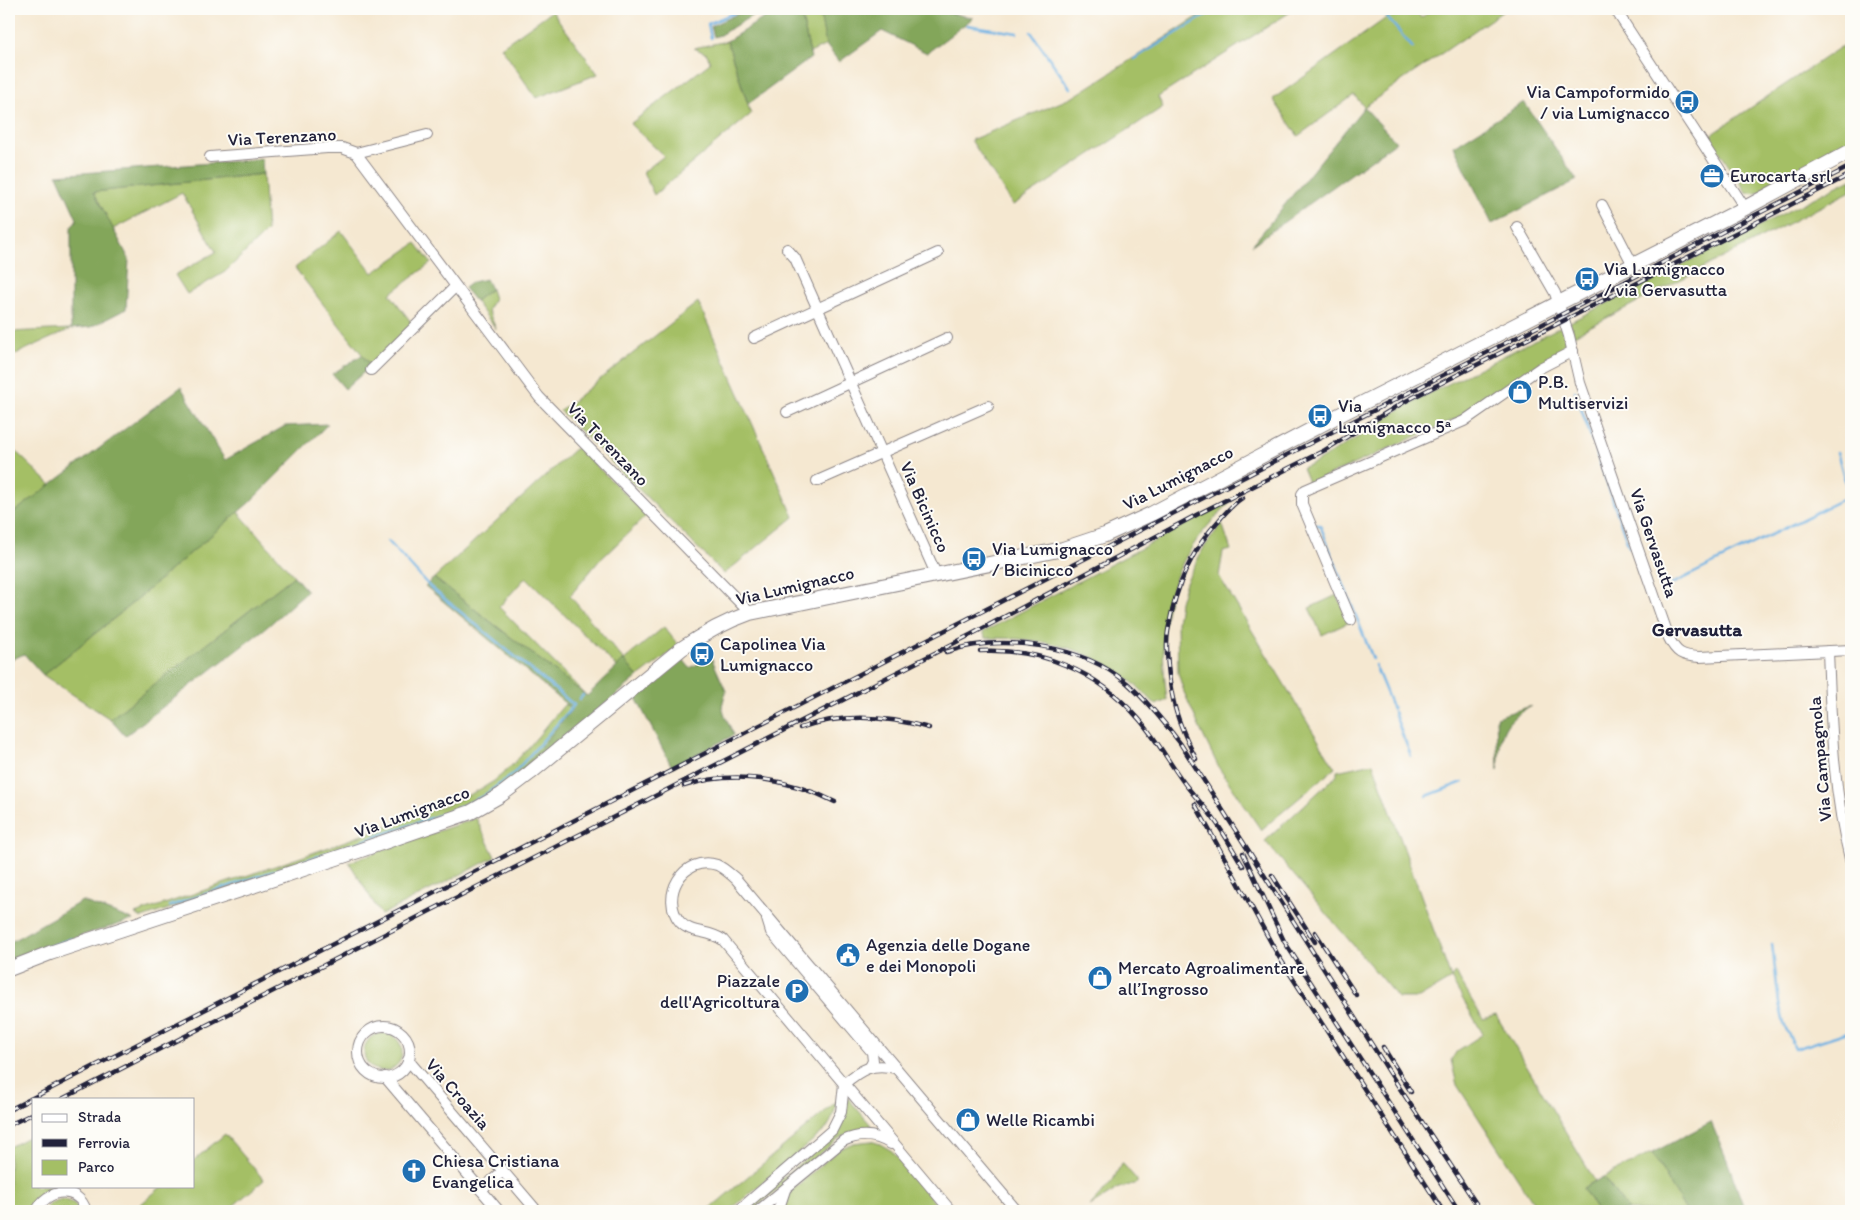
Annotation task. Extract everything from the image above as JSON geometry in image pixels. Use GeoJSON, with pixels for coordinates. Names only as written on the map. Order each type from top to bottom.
{"type":"FeatureCollection","features":[{"type":"Feature","properties":{"kind":"main road","name":"Via Lumignacco"},"geometry":{"type":"LineString","coordinates":[[9,970],[50,953],[340,858],[471,812],[501,795],[694,640],[719,625],[750,613],[1063,549],[1105,535],[1168,505],[1345,412],[1745,208],[1851,151]]}},
{"type":"Feature","properties":{"kind":"street"},"geometry":{"type":"LineString","coordinates":[[1615,9],[1745,208]]}},
{"type":"Feature","properties":{"kind":"street","name":"Via Terenzano"},"geometry":{"type":"LineString","coordinates":[[356,153],[427,135]]}},
{"type":"Feature","properties":{"kind":"street","name":"Via Terenzano"},"geometry":{"type":"LineString","coordinates":[[210,157],[327,148],[342,148],[356,153],[539,397],[750,613]]}},
{"type":"Feature","properties":{"kind":"street"},"geometry":{"type":"LineString","coordinates":[[1602,205],[1633,265]]}},
{"type":"Feature","properties":{"kind":"street"},"geometry":{"type":"LineString","coordinates":[[1517,227],[1555,293],[1558,304]]}},
{"type":"Feature","properties":{"kind":"street","name":"Via Bicinicco"},"geometry":{"type":"LineString","coordinates":[[787,249],[795,258],[936,574]]}},
{"type":"Feature","properties":{"kind":"street"},"geometry":{"type":"LineString","coordinates":[[754,338],[938,254]]}},
{"type":"Feature","properties":{"kind":"street"},"geometry":{"type":"LineString","coordinates":[[371,370],[455,287]]}},
{"type":"Feature","properties":{"kind":"street","name":"Via Gervasutta"},"geometry":{"type":"LineString","coordinates":[[1558,304],[1580,383],[1675,651],[1682,656],[1699,657],[1851,650]]}},
{"type":"Feature","properties":{"kind":"street"},"geometry":{"type":"LineString","coordinates":[[787,412],[947,338]]}},
{"type":"Feature","properties":{"kind":"street"},"geometry":{"type":"LineString","coordinates":[[1351,620],[1302,504],[1301,498],[1305,490],[1464,421],[1540,368],[1572,351]]}},
{"type":"Feature","properties":{"kind":"street","name":"Via Bicinicco"},"geometry":{"type":"LineString","coordinates":[[817,481],[988,406]]}},
{"type":"Feature","properties":{"kind":"street","name":"Via Campagnola"},"geometry":{"type":"LineString","coordinates":[[1828,651],[1836,787],[1844,836],[1851,863]]}},
{"type":"Feature","properties":{"kind":"street"},"geometry":{"type":"LineString","coordinates":[[950,1211],[723,940],[712,934],[694,930],[681,923],[672,906],[673,888],[677,879],[692,867],[702,864],[716,865],[736,879],[1017,1211]]}},
{"type":"Feature","properties":{"kind":"street"},"geometry":{"type":"LineString","coordinates":[[766,916],[771,932],[872,1052],[873,1061],[870,1067]]}},
{"type":"Feature","properties":{"kind":"street","name":"Via Croazia"},"geometry":{"type":"LineString","coordinates":[[385,1078],[399,1072],[408,1060],[408,1044],[405,1037],[399,1031],[392,1027],[384,1026],[375,1027],[362,1037],[358,1053],[364,1068],[370,1073],[385,1078],[499,1211]]}},
{"type":"Feature","properties":{"kind":"street","name":"Via Croazia"},"geometry":{"type":"LineString","coordinates":[[408,1060],[537,1211]]}},
{"type":"Feature","properties":{"kind":"street"},"geometry":{"type":"LineString","coordinates":[[738,1211],[832,1130],[841,1112],[844,1084],[859,1072],[870,1067],[886,1066],[895,1068]]}},
{"type":"Feature","properties":{"kind":"street"},"geometry":{"type":"LineString","coordinates":[[758,1211],[843,1141],[853,1136],[872,1135],[882,1138],[903,1155]]}},
{"type":"Feature","properties":{"kind":"street"},"geometry":{"type":"LineString","coordinates":[[481,1190],[503,1171]]}},
{"type":"Feature","properties":{"kind":"street"},"geometry":{"type":"LineString","coordinates":[[778,1211],[786,1187]]}},
{"type":"Feature","properties":{"kind":"street"},"geometry":{"type":"LineString","coordinates":[[37,1211],[41,1202],[48,1196],[64,1192],[80,1200],[86,1211]]}},
{"type":"Feature","properties":{"kind":"street"},"geometry":{"type":"LineString","coordinates":[[748,1211],[751,1199]]}},
{"type":"Feature","properties":{"kind":"green space"},"geometry":{"type":"Polygon","coordinates":[[[748,9],[763,9],[714,37],[711,26],[748,9]]]}},
{"type":"Feature","properties":{"kind":"green space"},"geometry":{"type":"Polygon","coordinates":[[[789,9],[800,9],[811,58],[748,104],[727,41],[767,16],[789,9]]]}},
{"type":"Feature","properties":{"kind":"green space"},"geometry":{"type":"Polygon","coordinates":[[[800,9],[819,9],[826,45],[810,53],[800,9]]]}},
{"type":"Feature","properties":{"kind":"green space"},"geometry":{"type":"Polygon","coordinates":[[[819,9],[933,9],[973,18],[927,53],[882,31],[839,62],[826,45],[819,9]]]}},
{"type":"Feature","properties":{"kind":"green space"},"geometry":{"type":"Polygon","coordinates":[[[1210,9],[1295,9],[1158,97],[1163,107],[1013,205],[971,140],[1073,97],[1210,9]]]}},
{"type":"Feature","properties":{"kind":"green space"},"geometry":{"type":"Polygon","coordinates":[[[1384,9],[1415,9],[1421,18],[1433,9],[1506,9],[1364,107],[1354,95],[1298,136],[1273,99],[1389,16],[1384,9]]]}},
{"type":"Feature","properties":{"kind":"green space"},"geometry":{"type":"Polygon","coordinates":[[[552,11],[598,74],[536,98],[501,47],[552,11]]]}},
{"type":"Feature","properties":{"kind":"green space"},"geometry":{"type":"Polygon","coordinates":[[[1851,40],[1851,145],[1760,192],[1754,194],[1746,192],[1709,136],[1851,40]]]}},
{"type":"Feature","properties":{"kind":"green space"},"geometry":{"type":"Polygon","coordinates":[[[727,41],[751,114],[654,195],[643,172],[664,156],[630,124],[710,63],[707,54],[694,48],[727,41]]]}},
{"type":"Feature","properties":{"kind":"green space"},"geometry":{"type":"Polygon","coordinates":[[[1524,102],[1577,180],[1492,224],[1454,146],[1524,102]]]}},
{"type":"Feature","properties":{"kind":"green space"},"geometry":{"type":"Polygon","coordinates":[[[1364,107],[1396,142],[1252,245],[1364,107]]]}},
{"type":"Feature","properties":{"kind":"green space"},"geometry":{"type":"Polygon","coordinates":[[[262,159],[263,174],[94,192],[129,259],[126,309],[91,327],[71,329],[71,228],[77,219],[57,175],[262,159]]]}},
{"type":"Feature","properties":{"kind":"green space"},"geometry":{"type":"Polygon","coordinates":[[[263,174],[267,231],[225,272],[187,294],[175,275],[216,252],[182,193],[113,229],[93,192],[263,174]]]}},
{"type":"Feature","properties":{"kind":"green space"},"geometry":{"type":"Polygon","coordinates":[[[1851,179],[1851,191],[1574,335],[1570,322],[1851,179]]]}},
{"type":"Feature","properties":{"kind":"green space"},"geometry":{"type":"Polygon","coordinates":[[[341,231],[373,273],[416,243],[431,263],[390,294],[414,326],[371,366],[295,268],[341,231]]]}},
{"type":"Feature","properties":{"kind":"green space"},"geometry":{"type":"Polygon","coordinates":[[[486,279],[491,289],[475,301],[464,288],[472,282],[486,279]]]}},
{"type":"Feature","properties":{"kind":"green space"},"geometry":{"type":"Polygon","coordinates":[[[491,289],[494,299],[488,310],[496,329],[475,301],[491,289]]]}},
{"type":"Feature","properties":{"kind":"green space"},"geometry":{"type":"Polygon","coordinates":[[[698,302],[794,517],[724,574],[560,411],[698,302]]]}},
{"type":"Feature","properties":{"kind":"green space"},"geometry":{"type":"Polygon","coordinates":[[[1562,326],[1566,343],[1562,351],[1469,413],[1309,484],[1302,468],[1316,462],[1365,433],[1405,406],[1562,326]]]}},
{"type":"Feature","properties":{"kind":"green space"},"geometry":{"type":"Polygon","coordinates":[[[71,329],[9,357],[9,332],[71,329]]]}},
{"type":"Feature","properties":{"kind":"green space"},"geometry":{"type":"Polygon","coordinates":[[[362,355],[371,366],[345,389],[332,374],[362,355]]]}},
{"type":"Feature","properties":{"kind":"green space"},"geometry":{"type":"Polygon","coordinates":[[[181,387],[225,460],[285,426],[328,424],[250,502],[122,612],[43,675],[24,654],[9,661],[9,516],[181,387]]]}},
{"type":"Feature","properties":{"kind":"green space"},"geometry":{"type":"Polygon","coordinates":[[[9,445],[51,485],[9,516],[9,445]]]}},
{"type":"Feature","properties":{"kind":"green space"},"geometry":{"type":"Polygon","coordinates":[[[577,447],[647,515],[598,562],[570,596],[624,660],[617,667],[526,577],[499,607],[587,696],[434,578],[577,447]]]}},
{"type":"Feature","properties":{"kind":"green space"},"geometry":{"type":"Polygon","coordinates":[[[1234,499],[1194,544],[1181,566],[1172,590],[1166,614],[1164,640],[1167,700],[1156,705],[1119,672],[1079,652],[1035,641],[1011,638],[986,638],[983,632],[1234,499]]]}},
{"type":"Feature","properties":{"kind":"green space"},"geometry":{"type":"Polygon","coordinates":[[[238,512],[294,576],[110,719],[43,675],[122,612],[238,512]]]}},
{"type":"Feature","properties":{"kind":"green space"},"geometry":{"type":"Polygon","coordinates":[[[1222,523],[1231,550],[1223,552],[1219,576],[1335,768],[1261,830],[1219,768],[1184,692],[1178,673],[1177,623],[1180,602],[1186,582],[1203,549],[1222,523]]]}},
{"type":"Feature","properties":{"kind":"green space"},"geometry":{"type":"Polygon","coordinates":[[[294,576],[307,591],[267,627],[125,736],[110,719],[294,576]]]}},
{"type":"Feature","properties":{"kind":"green space"},"geometry":{"type":"Polygon","coordinates":[[[434,578],[587,696],[624,660],[638,677],[511,781],[572,709],[425,586],[434,578]]]}},
{"type":"Feature","properties":{"kind":"green space"},"geometry":{"type":"Polygon","coordinates":[[[1337,595],[1350,622],[1322,635],[1309,608],[1337,595]]]}},
{"type":"Feature","properties":{"kind":"green space"},"geometry":{"type":"Polygon","coordinates":[[[664,627],[679,646],[638,677],[624,660],[664,627]]]}},
{"type":"Feature","properties":{"kind":"green space"},"geometry":{"type":"Polygon","coordinates":[[[711,657],[726,691],[722,706],[734,735],[672,767],[635,696],[682,658],[690,668],[711,657]]]}},
{"type":"Feature","properties":{"kind":"green space"},"geometry":{"type":"Polygon","coordinates":[[[565,704],[573,710],[522,770],[511,781],[472,806],[142,918],[135,914],[456,801],[485,787],[504,773],[565,704]]]}},
{"type":"Feature","properties":{"kind":"green space"},"geometry":{"type":"Polygon","coordinates":[[[1531,706],[1512,719],[1503,732],[1498,771],[1496,717],[1531,706]]]}},
{"type":"Feature","properties":{"kind":"green space"},"geometry":{"type":"Polygon","coordinates":[[[1373,763],[1451,978],[1455,972],[1483,1019],[1496,1015],[1595,1181],[1583,1188],[1597,1211],[1539,1211],[1457,1085],[1451,1060],[1457,1051],[1483,1034],[1451,979],[1419,998],[1398,998],[1265,841],[1337,775],[1337,771],[1373,763]]]}},
{"type":"Feature","properties":{"kind":"green space"},"geometry":{"type":"Polygon","coordinates":[[[476,818],[495,857],[381,915],[349,862],[476,818]]]}},
{"type":"Feature","properties":{"kind":"green space"},"geometry":{"type":"Polygon","coordinates":[[[82,901],[133,920],[54,944],[9,963],[9,943],[82,901]]]}},
{"type":"Feature","properties":{"kind":"green space"},"geometry":{"type":"Polygon","coordinates":[[[383,1033],[397,1038],[402,1052],[397,1066],[383,1071],[369,1066],[364,1052],[369,1038],[383,1033]]]}},
{"type":"Feature","properties":{"kind":"green space"},"geometry":{"type":"Polygon","coordinates":[[[847,1097],[876,1131],[856,1132],[838,1139],[753,1210],[756,1201],[835,1133],[844,1115],[847,1097]]]}},
{"type":"Feature","properties":{"kind":"green space"},"geometry":{"type":"Polygon","coordinates":[[[836,1102],[833,1117],[824,1131],[729,1211],[707,1211],[836,1102]]]}},
{"type":"Feature","properties":{"kind":"green space"},"geometry":{"type":"Polygon","coordinates":[[[1711,1122],[1745,1211],[1686,1211],[1652,1153],[1711,1122]]]}},
{"type":"Feature","properties":{"kind":"green space"},"geometry":{"type":"Polygon","coordinates":[[[225,1134],[264,1180],[227,1211],[133,1211],[160,1188],[195,1188],[195,1159],[225,1134]]]}},
{"type":"Feature","properties":{"kind":"green space"},"geometry":{"type":"Polygon","coordinates":[[[32,1135],[32,1188],[52,1188],[39,1196],[31,1211],[9,1211],[9,1147],[32,1135]]]}},
{"type":"Feature","properties":{"kind":"green space"},"geometry":{"type":"Polygon","coordinates":[[[871,1141],[892,1151],[942,1211],[782,1211],[789,1193],[838,1150],[853,1143],[871,1141]]]}},
{"type":"Feature","properties":{"kind":"green space"},"geometry":{"type":"Polygon","coordinates":[[[1652,1153],[1686,1211],[1629,1211],[1603,1177],[1652,1153]]]}},
{"type":"Feature","properties":{"kind":"green space"},"geometry":{"type":"Polygon","coordinates":[[[1121,1164],[1137,1180],[1137,1183],[1119,1188],[1090,1206],[1113,1180],[1121,1164]]]}},
{"type":"Feature","properties":{"kind":"green space"},"geometry":{"type":"Polygon","coordinates":[[[1603,1177],[1629,1211],[1597,1211],[1583,1188],[1603,1177]]]}},
{"type":"Feature","properties":{"kind":"green space"},"geometry":{"type":"Polygon","coordinates":[[[62,1199],[74,1203],[79,1211],[44,1211],[50,1203],[62,1199]]]}},
{"type":"Feature","properties":{"kind":"waterway"},"geometry":{"type":"LineString","coordinates":[[711,38],[708,24],[743,9]]}},
{"type":"Feature","properties":{"kind":"waterway"},"geometry":{"type":"LineString","coordinates":[[1134,59],[1216,9]]}},
{"type":"Feature","properties":{"kind":"waterway"},"geometry":{"type":"LineString","coordinates":[[1380,9],[1413,48]]}},
{"type":"Feature","properties":{"kind":"waterway"},"geometry":{"type":"LineString","coordinates":[[967,25],[1017,33]]}},
{"type":"Feature","properties":{"kind":"waterway"},"geometry":{"type":"LineString","coordinates":[[1031,32],[1070,88]]}},
{"type":"Feature","properties":{"kind":"waterway"},"geometry":{"type":"LineString","coordinates":[[1575,391],[1629,547]]}},
{"type":"Feature","properties":{"kind":"waterway"},"geometry":{"type":"LineString","coordinates":[[1837,452],[1851,502]]}},
{"type":"Feature","properties":{"kind":"waterway"},"geometry":{"type":"LineString","coordinates":[[1666,587],[1843,499]]}},
{"type":"Feature","properties":{"kind":"waterway"},"geometry":{"type":"LineString","coordinates":[[1316,525],[1320,525],[1373,659]]}},
{"type":"Feature","properties":{"kind":"waterway"},"geometry":{"type":"LineString","coordinates":[[170,906],[452,811],[485,795],[514,773],[574,705],[430,587],[388,541]]}},
{"type":"Feature","properties":{"kind":"waterway"},"geometry":{"type":"LineString","coordinates":[[1375,665],[1393,709]]}},
{"type":"Feature","properties":{"kind":"waterway"},"geometry":{"type":"LineString","coordinates":[[580,699],[583,695]]}},
{"type":"Feature","properties":{"kind":"waterway"},"geometry":{"type":"LineString","coordinates":[[1394,712],[1404,739]]}},
{"type":"Feature","properties":{"kind":"waterway"},"geometry":{"type":"LineString","coordinates":[[1405,741],[1411,756]]}},
{"type":"Feature","properties":{"kind":"waterway"},"geometry":{"type":"LineString","coordinates":[[1427,796],[1463,782]]}},
{"type":"Feature","properties":{"kind":"waterway"},"geometry":{"type":"LineString","coordinates":[[18,958],[71,939]]}},
{"type":"Feature","properties":{"kind":"waterway"},"geometry":{"type":"LineString","coordinates":[[1772,944],[1779,1003],[1784,1024],[1795,1049],[1851,1031]]}},
{"type":"Feature","properties":{"kind":"railway"},"geometry":{"type":"LineString","coordinates":[[32,1098],[1851,166]]}},
{"type":"Feature","properties":{"kind":"railway"},"geometry":{"type":"LineString","coordinates":[[64,1098],[972,634],[1202,512],[1325,450],[1404,402],[1851,174]]}},
{"type":"Feature","properties":{"kind":"railway"},"geometry":{"type":"LineString","coordinates":[[1196,759],[1180,722],[1173,699],[1168,665],[1168,631],[1180,585],[1193,557],[1210,531],[1231,507],[1242,498]]}},
{"type":"Feature","properties":{"kind":"railway"},"geometry":{"type":"LineString","coordinates":[[946,652],[968,646],[992,643],[1016,643],[1065,651],[1088,659],[1109,670],[1127,683],[1141,697],[1180,743],[1395,1081],[1481,1211]]}},
{"type":"Feature","properties":{"kind":"railway"},"geometry":{"type":"LineString","coordinates":[[980,651],[1003,651],[1046,658],[1086,675],[1105,687],[1144,725],[1186,785],[1217,824],[1243,866]]}},
{"type":"Feature","properties":{"kind":"railway"},"geometry":{"type":"LineString","coordinates":[[800,728],[816,723],[848,718],[881,719],[929,728]]}},
{"type":"Feature","properties":{"kind":"railway"},"geometry":{"type":"LineString","coordinates":[[684,786],[722,778],[761,779],[799,787],[835,802]]}},
{"type":"Feature","properties":{"kind":"railway"},"geometry":{"type":"LineString","coordinates":[[1195,804],[1279,957],[1443,1211]]}},
{"type":"Feature","properties":{"kind":"railway"},"geometry":{"type":"LineString","coordinates":[[1243,853],[1284,941],[1459,1211]]}},
{"type":"Feature","properties":{"kind":"railway"},"geometry":{"type":"LineString","coordinates":[[1272,875],[1315,942]]}},
{"type":"Feature","properties":{"kind":"railway"},"geometry":{"type":"LineString","coordinates":[[1315,932],[1356,995]]}},
{"type":"Feature","properties":{"kind":"railway"},"geometry":{"type":"LineString","coordinates":[[1383,1047],[1411,1092]]}},
{"type":"Feature","properties":{"kind":"railway"},"geometry":{"type":"LineString","coordinates":[[9,1110],[32,1098]]}},
{"type":"Feature","properties":{"kind":"railway"},"geometry":{"type":"LineString","coordinates":[[9,1125],[32,1114]]}},
{"type":"Feature","properties":{"kind":"place","name":"Via Campoformido / via Lumignacco"},"geometry":{"type":"Point","coordinates":[1687,102]}},
{"type":"Feature","properties":{"kind":"place","name":"Eurocarta srl"},"geometry":{"type":"Point","coordinates":[1712,176]}},
{"type":"Feature","properties":{"kind":"place","name":"Via Lumignacco / via Gervasutta"},"geometry":{"type":"Point","coordinates":[1587,279]}},
{"type":"Feature","properties":{"kind":"place","name":"P.B. Multiservizi"},"geometry":{"type":"Point","coordinates":[1520,392]}},
{"type":"Feature","properties":{"kind":"place","name":"Via Lumignacco 5ª"},"geometry":{"type":"Point","coordinates":[1320,416]}},
{"type":"Feature","properties":{"kind":"place","name":"Via Lumignacco / Bicinicco"},"geometry":{"type":"Point","coordinates":[974,559]}},
{"type":"Feature","properties":{"kind":"place","name":"Capolinea Via Lumignacco"},"geometry":{"type":"Point","coordinates":[702,654]}},
{"type":"Feature","properties":{"kind":"place","name":"Agenzia delle Dogane e dei Monopoli"},"geometry":{"type":"Point","coordinates":[848,955]}},
{"type":"Feature","properties":{"kind":"place","name":"Mercato Agroalimentare all’Ingrosso"},"geometry":{"type":"Point","coordinates":[1100,978]}},
{"type":"Feature","properties":{"kind":"place","name":"Piazzale dell'Agricoltura"},"geometry":{"type":"Point","coordinates":[797,991]}},
{"type":"Feature","properties":{"kind":"place","name":"Welle Ricambi"},"geometry":{"type":"Point","coordinates":[968,1120]}},
{"type":"Feature","properties":{"kind":"place","name":"Chiesa Cristiana Evangelica"},"geometry":{"type":"Point","coordinates":[414,1171]}},
{"type":"Feature","properties":{"kind":"district","name":"Gervasutta"},"geometry":{"type":"Point","coordinates":[1697,629]}}]}
